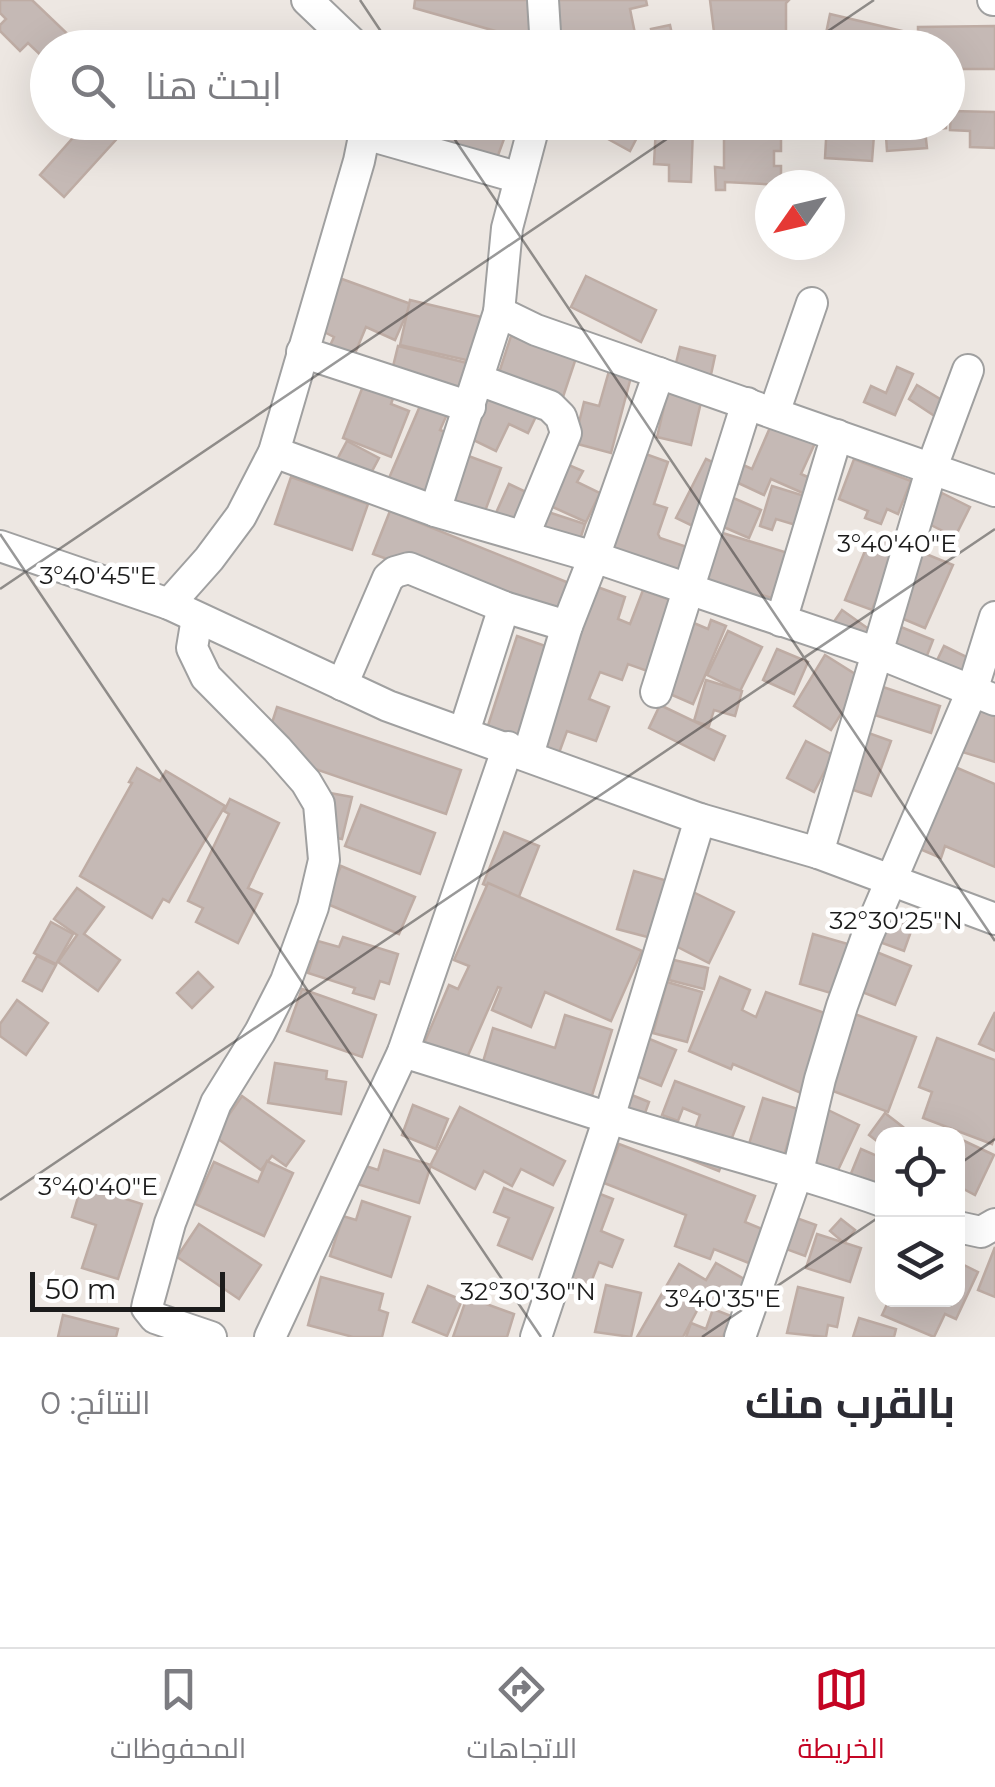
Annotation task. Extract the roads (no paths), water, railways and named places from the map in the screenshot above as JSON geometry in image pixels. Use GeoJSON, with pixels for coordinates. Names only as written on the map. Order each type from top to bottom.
{"type":"FeatureCollection","features":[{"type":"Feature","properties":{"kind":"street"},"geometry":{"type":"LineString","coordinates":[[308,0],[338,30]]}},
{"type":"Feature","properties":{"kind":"street"},"geometry":{"type":"LineString","coordinates":[[339,0],[348,30]]}},
{"type":"Feature","properties":{"kind":"street"},"geometry":{"type":"LineString","coordinates":[[543,0],[545,30]]}},
{"type":"Feature","properties":{"kind":"street"},"geometry":{"type":"LineString","coordinates":[[169,604],[210,559],[241,516],[274,452],[363,140]]}},
{"type":"Feature","properties":{"kind":"street"},"geometry":{"type":"LineString","coordinates":[[403,140],[520,178]]}},
{"type":"Feature","properties":{"kind":"street"},"geometry":{"type":"LineString","coordinates":[[435,511],[499,312],[507,228],[530,140]]}},
{"type":"Feature","properties":{"kind":"street"},"geometry":{"type":"LineString","coordinates":[[656,692],[688,589],[761,408],[812,303]]}},
{"type":"Feature","properties":{"kind":"street"},"geometry":{"type":"LineString","coordinates":[[499,312],[536,330],[995,491]]}},
{"type":"Feature","properties":{"kind":"street"},"geometry":{"type":"LineString","coordinates":[[302,352],[474,394],[550,406],[561,417],[566,433],[524,534]]}},
{"type":"Feature","properties":{"kind":"street"},"geometry":{"type":"LineString","coordinates":[[818,853],[932,468],[968,370]]}},
{"type":"Feature","properties":{"kind":"street"},"geometry":{"type":"LineString","coordinates":[[270,1337],[403,1052],[594,557],[659,373]]}},
{"type":"Feature","properties":{"kind":"street"},"geometry":{"type":"LineString","coordinates":[[781,621],[837,436]]}},
{"type":"Feature","properties":{"kind":"street"},"geometry":{"type":"LineString","coordinates":[[274,452],[435,511],[524,534],[878,653],[984,696]]}},
{"type":"Feature","properties":{"kind":"street"},"geometry":{"type":"LineString","coordinates":[[2,542],[169,604],[388,706],[700,819],[818,853],[995,919]]}},
{"type":"Feature","properties":{"kind":"street"},"geometry":{"type":"LineString","coordinates":[[342,685],[394,572],[410,568],[504,607],[567,626]]}},
{"type":"Feature","properties":{"kind":"street"},"geometry":{"type":"LineString","coordinates":[[464,732],[504,607]]}},
{"type":"Feature","properties":{"kind":"street"},"geometry":{"type":"LineString","coordinates":[[740,1337],[798,1171],[842,1006],[891,882],[984,696],[995,617]]}},
{"type":"Feature","properties":{"kind":"street"},"geometry":{"type":"LineString","coordinates":[[197,618],[192,648],[206,677],[306,782],[319,804],[324,830],[313,907],[293,962],[260,1032],[216,1103],[170,1223],[148,1302],[147,1308],[155,1318],[212,1337]]}},
{"type":"Feature","properties":{"kind":"street"},"geometry":{"type":"LineString","coordinates":[[536,1337],[609,1118],[700,819]]}},
{"type":"Feature","properties":{"kind":"street"},"geometry":{"type":"LineString","coordinates":[[403,1052],[609,1118],[798,1171],[875,1198]]}},
{"type":"Feature","properties":{"kind":"street"},"geometry":{"type":"LineString","coordinates":[[965,1229],[981,1232],[995,1224]]}}]}
